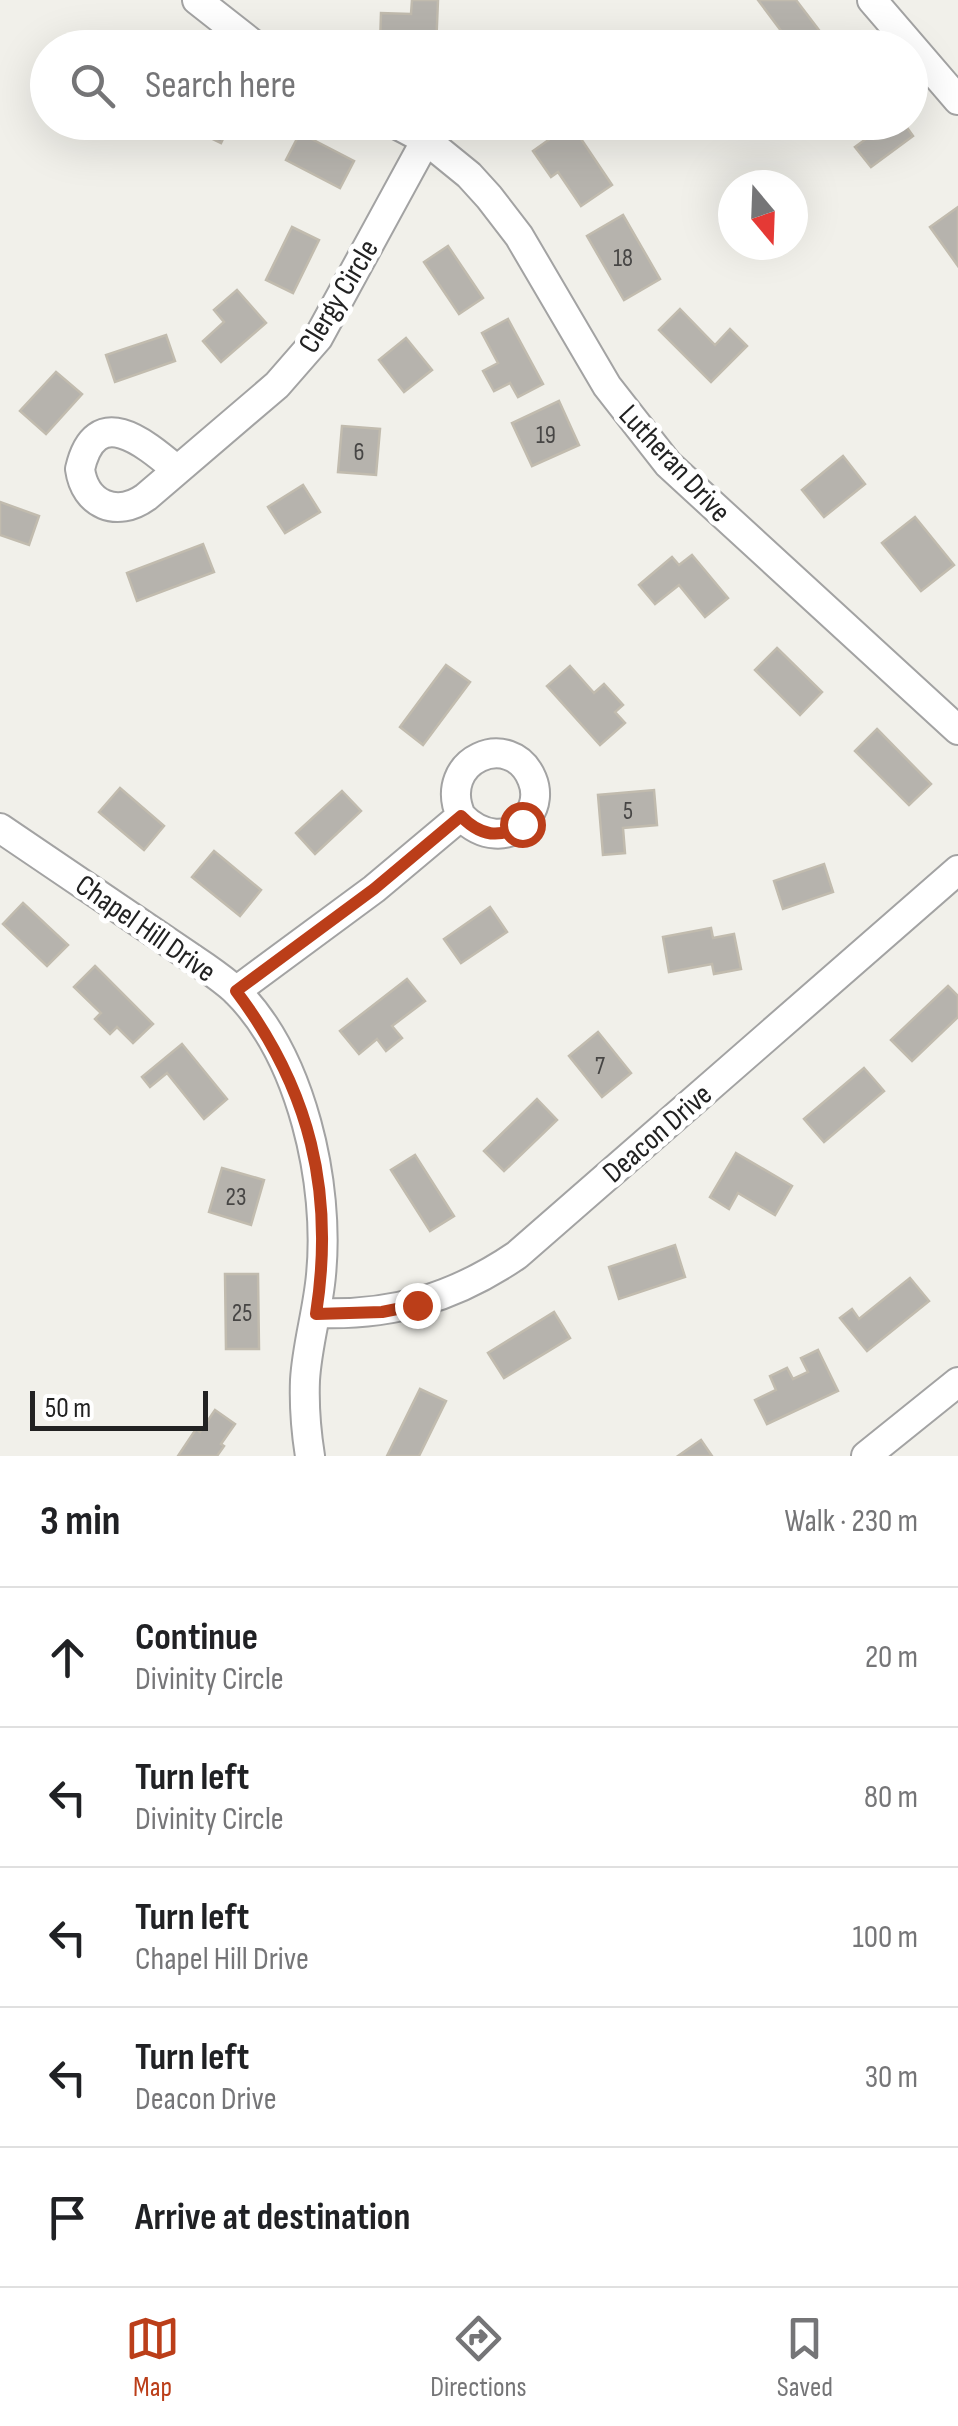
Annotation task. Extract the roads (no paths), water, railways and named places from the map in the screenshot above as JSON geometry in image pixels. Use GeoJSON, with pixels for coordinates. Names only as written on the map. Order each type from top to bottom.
{"type":"FeatureCollection","features":[{"type":"Feature","properties":{"kind":"street"},"geometry":{"type":"LineString","coordinates":[[197,0],[235,30]]}},
{"type":"Feature","properties":{"kind":"street"},"geometry":{"type":"LineString","coordinates":[[872,0],[898,30]]}},
{"type":"Feature","properties":{"kind":"street"},"geometry":{"type":"LineString","coordinates":[[928,65],[958,100]]}},
{"type":"Feature","properties":{"kind":"street","name":"Clergy Circle"},"geometry":{"type":"LineString","coordinates":[[177,470],[276,384],[318,338],[426,140]]}},
{"type":"Feature","properties":{"kind":"street","name":"Lutheran Drive"},"geometry":{"type":"LineString","coordinates":[[426,140],[469,174],[519,236],[607,386],[668,464],[958,730]]}},
{"type":"Feature","properties":{"kind":"street"},"geometry":{"type":"LineString","coordinates":[[236,991],[374,889],[461,816]]}},
{"type":"Feature","properties":{"kind":"street","name":"Chapel Hill Drive"},"geometry":{"type":"LineString","coordinates":[[0,828],[236,991],[280,1058],[306,1117],[324,1234],[305,1376],[310,1456]]}},
{"type":"Feature","properties":{"kind":"street","name":"Deacon Drive"},"geometry":{"type":"LineString","coordinates":[[316,1314],[382,1312],[417,1305],[449,1294],[517,1255],[958,870]]}},
{"type":"Feature","properties":{"kind":"street"},"geometry":{"type":"LineString","coordinates":[[866,1456],[958,1382]]}}]}
